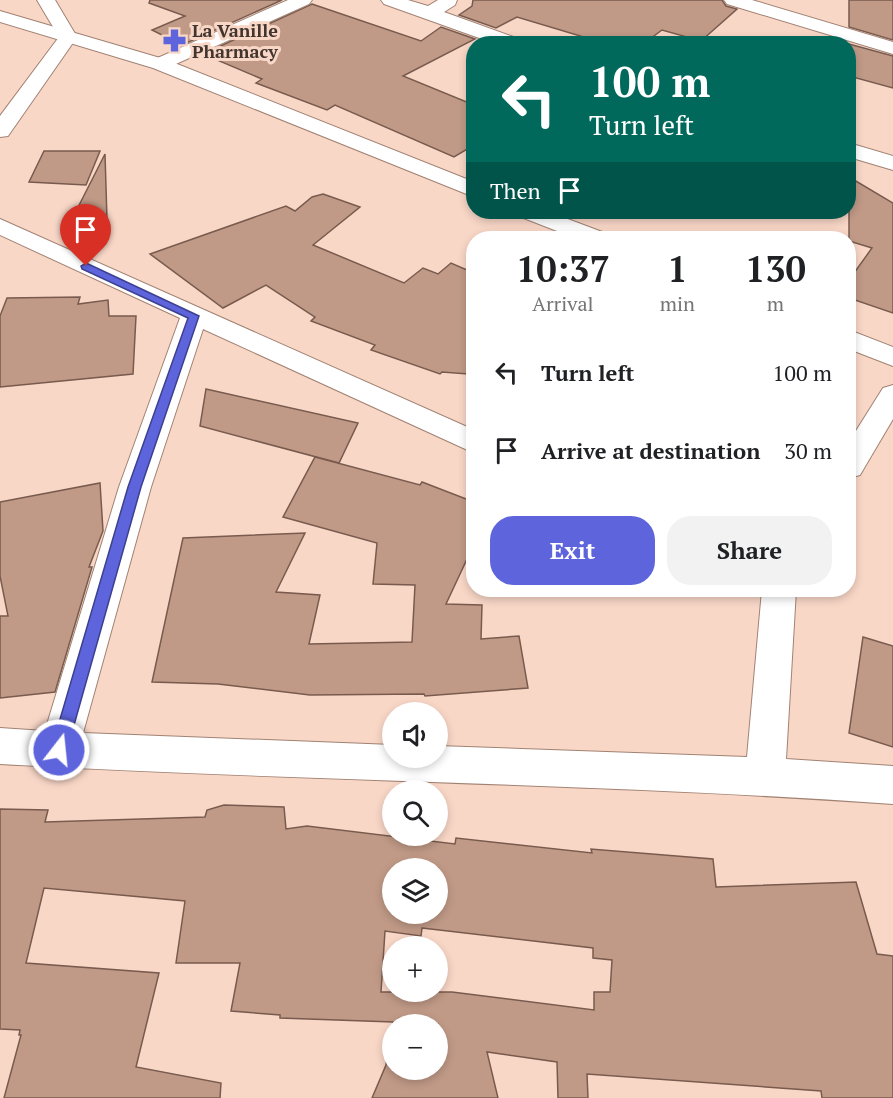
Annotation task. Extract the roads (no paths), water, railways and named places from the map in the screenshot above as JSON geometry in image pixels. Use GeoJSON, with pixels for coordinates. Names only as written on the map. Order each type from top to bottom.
{"type":"FeatureCollection","features":[{"type":"Feature","properties":{"kind":"street"},"geometry":{"type":"LineString","coordinates":[[45,0],[68,37]]}},
{"type":"Feature","properties":{"kind":"street"},"geometry":{"type":"LineString","coordinates":[[160,64],[303,0]]}},
{"type":"Feature","properties":{"kind":"street"},"geometry":{"type":"LineString","coordinates":[[390,0],[493,36]]}},
{"type":"Feature","properties":{"kind":"street"},"geometry":{"type":"LineString","coordinates":[[430,13],[450,0]]}},
{"type":"Feature","properties":{"kind":"street"},"geometry":{"type":"LineString","coordinates":[[733,0],[853,36]]}},
{"type":"Feature","properties":{"kind":"street"},"geometry":{"type":"LineString","coordinates":[[0,16],[160,64],[466,187]]}},
{"type":"Feature","properties":{"kind":"street"},"geometry":{"type":"LineString","coordinates":[[0,131],[68,37]]}},
{"type":"Feature","properties":{"kind":"street"},"geometry":{"type":"LineString","coordinates":[[856,37],[893,48]]}},
{"type":"Feature","properties":{"kind":"street"},"geometry":{"type":"LineString","coordinates":[[856,152],[893,163]]}},
{"type":"Feature","properties":{"kind":"street"},"geometry":{"type":"LineString","coordinates":[[547,219],[578,231]]}},
{"type":"Feature","properties":{"kind":"street"},"geometry":{"type":"LineString","coordinates":[[0,226],[466,438]]}},
{"type":"Feature","properties":{"kind":"street"},"geometry":{"type":"LineString","coordinates":[[59,750],[135,487],[194,316]]}},
{"type":"Feature","properties":{"kind":"street"},"geometry":{"type":"LineString","coordinates":[[856,342],[893,357]]}},
{"type":"Feature","properties":{"kind":"street"},"geometry":{"type":"LineString","coordinates":[[856,456],[893,395]]}},
{"type":"Feature","properties":{"kind":"street"},"geometry":{"type":"LineString","coordinates":[[765,775],[778,597]]}},
{"type":"Feature","properties":{"kind":"street"},"geometry":{"type":"LineString","coordinates":[[0,746],[765,775],[893,785]]}},
{"type":"Feature","properties":{"kind":"place","name":"La Vanille Pharmacy"},"geometry":{"type":"Point","coordinates":[174,41]}}]}
